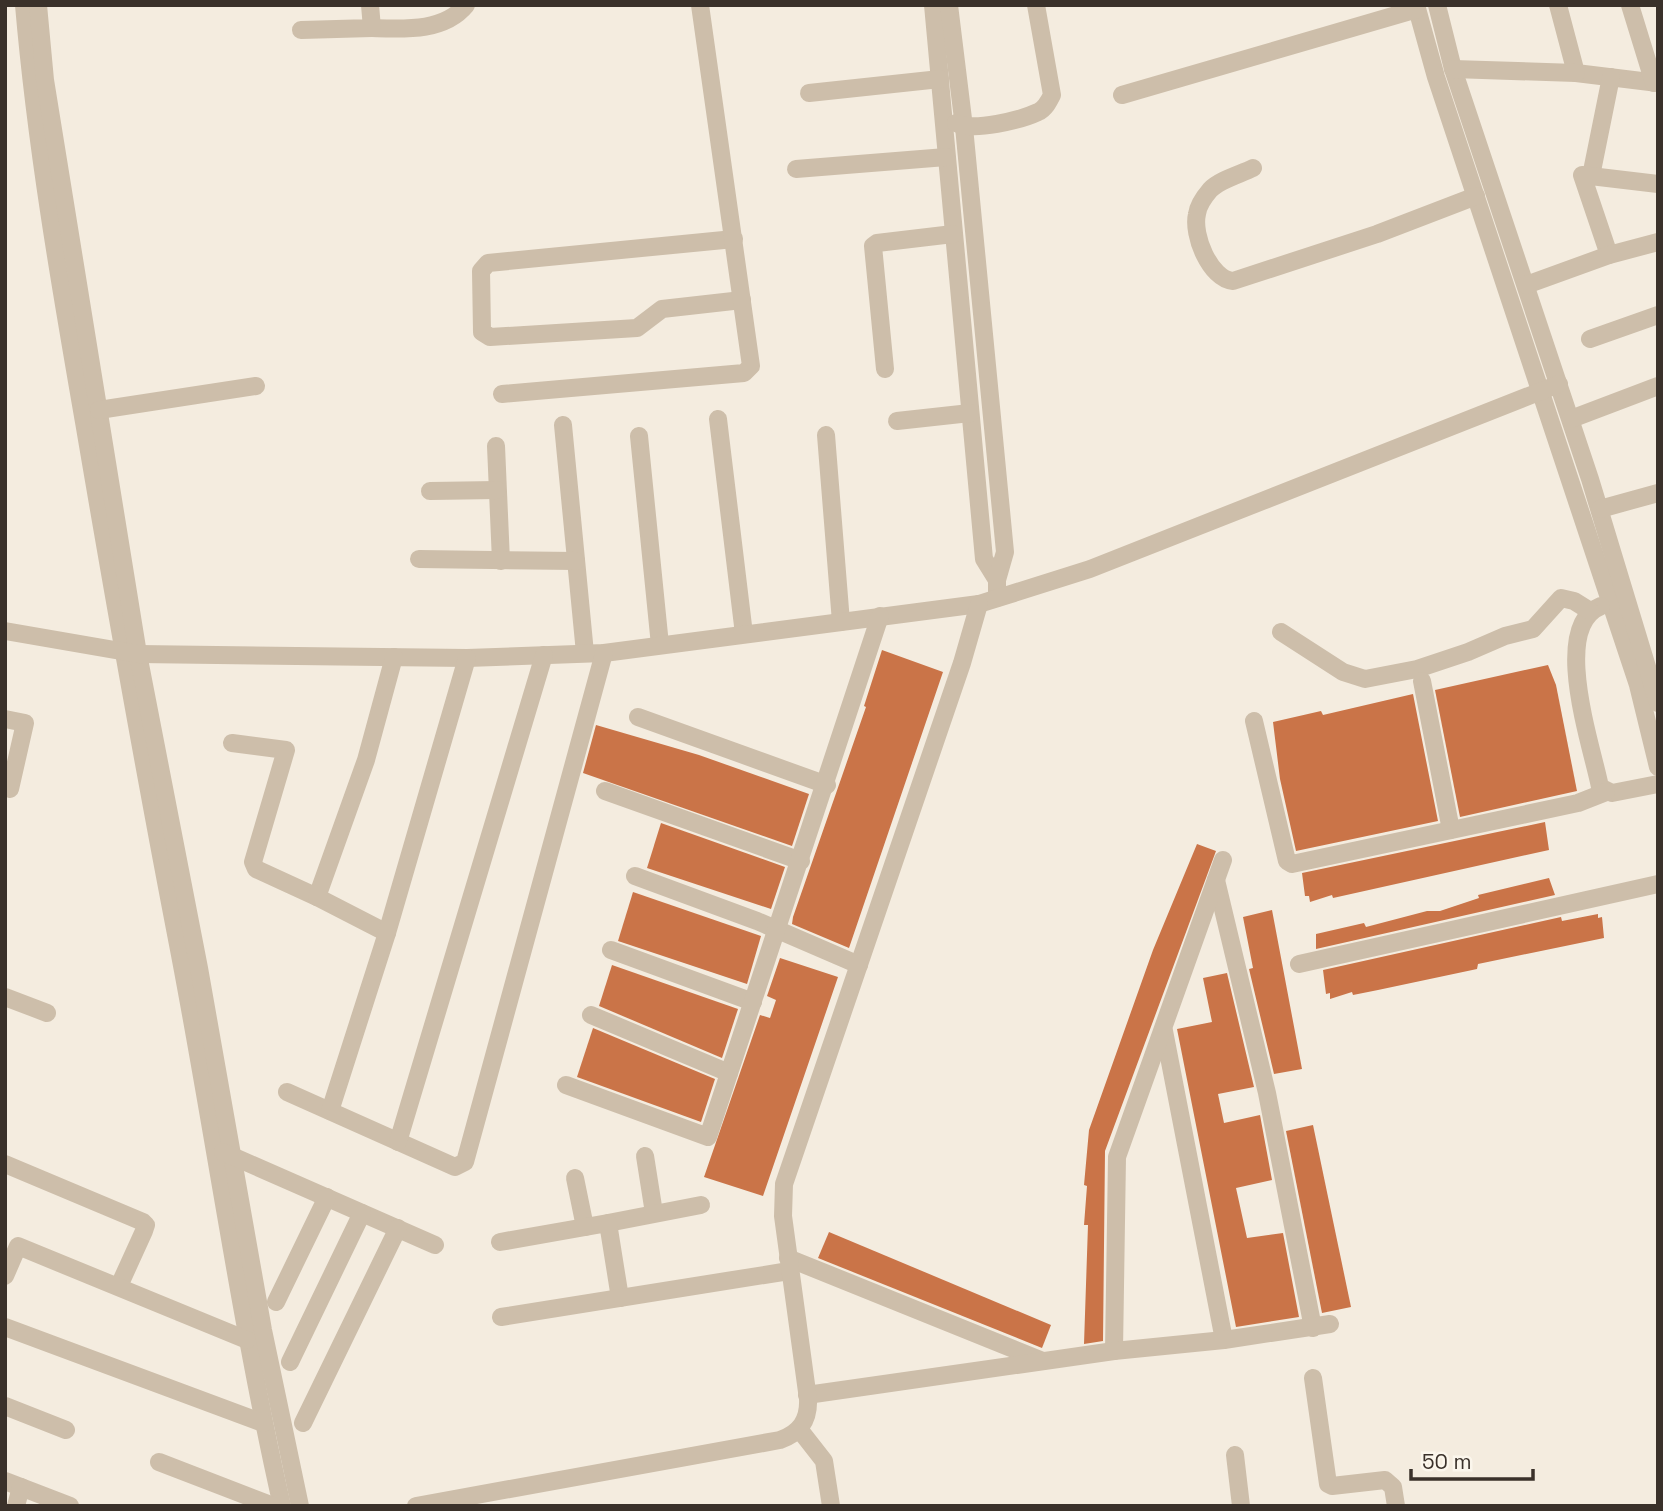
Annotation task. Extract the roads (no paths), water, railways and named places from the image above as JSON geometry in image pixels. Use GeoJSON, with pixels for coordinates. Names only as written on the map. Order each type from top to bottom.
{"type":"FeatureCollection","features":[{"type":"Feature","properties":{"kind":"street"},"geometry":{"type":"LineString","coordinates":[[24,5],[39,143],[60,281],[130,652],[300,1506]]}},
{"type":"Feature","properties":{"kind":"street"},"geometry":{"type":"LineString","coordinates":[[38,5],[45,80],[99,410],[130,652],[247,1340],[282,1506]]}},
{"type":"Feature","properties":{"kind":"street"},"geometry":{"type":"LineString","coordinates":[[370,5],[372,28]]}},
{"type":"Feature","properties":{"kind":"street"},"geometry":{"type":"LineString","coordinates":[[301,30],[415,28],[447,22],[466,5]]}},
{"type":"Feature","properties":{"kind":"street"},"geometry":{"type":"LineString","coordinates":[[502,394],[744,373],[751,366],[700,5]]}},
{"type":"Feature","properties":{"kind":"street"},"geometry":{"type":"LineString","coordinates":[[933,5],[984,559],[997,589]]}},
{"type":"Feature","properties":{"kind":"street"},"geometry":{"type":"LineString","coordinates":[[949,5],[964,127],[1005,552],[997,589]]}},
{"type":"Feature","properties":{"kind":"street"},"geometry":{"type":"LineString","coordinates":[[945,117],[964,127],[980,127],[1040,111],[1049,103],[1052,94],[1036,5]]}},
{"type":"Feature","properties":{"kind":"street"},"geometry":{"type":"LineString","coordinates":[[1437,5],[1453,69],[1571,419],[1658,703]]}},
{"type":"Feature","properties":{"kind":"street"},"geometry":{"type":"LineString","coordinates":[[1558,5],[1576,73]]}},
{"type":"Feature","properties":{"kind":"street"},"geometry":{"type":"LineString","coordinates":[[1453,69],[1576,73],[1656,83],[1630,5]]}},
{"type":"Feature","properties":{"kind":"street"},"geometry":{"type":"LineString","coordinates":[[1122,96],[1416,7],[1638,685],[1658,767]]}},
{"type":"Feature","properties":{"kind":"street"},"geometry":{"type":"LineString","coordinates":[[1591,176],[1611,77]]}},
{"type":"Feature","properties":{"kind":"street"},"geometry":{"type":"LineString","coordinates":[[809,93],[940,79]]}},
{"type":"Feature","properties":{"kind":"street"},"geometry":{"type":"LineString","coordinates":[[796,169],[946,157]]}},
{"type":"Feature","properties":{"kind":"street"},"geometry":{"type":"LineString","coordinates":[[1253,168],[1212,187],[1197,212],[1196,225],[1202,247],[1218,275],[1226,280],[1233,281],[1377,234],[1476,196]]}},
{"type":"Feature","properties":{"kind":"street"},"geometry":{"type":"LineString","coordinates":[[1608,255],[1581,175],[1658,184]]}},
{"type":"Feature","properties":{"kind":"street"},"geometry":{"type":"LineString","coordinates":[[885,369],[873,246],[877,243],[953,234]]}},
{"type":"Feature","properties":{"kind":"street"},"geometry":{"type":"LineString","coordinates":[[733,239],[488,263],[481,271],[482,332],[490,337],[637,328],[662,309],[742,300]]}},
{"type":"Feature","properties":{"kind":"street"},"geometry":{"type":"LineString","coordinates":[[1526,285],[1608,255],[1658,242]]}},
{"type":"Feature","properties":{"kind":"street"},"geometry":{"type":"LineString","coordinates":[[1590,339],[1658,315]]}},
{"type":"Feature","properties":{"kind":"street"},"geometry":{"type":"LineString","coordinates":[[965,360],[986,357]]}},
{"type":"Feature","properties":{"kind":"street"},"geometry":{"type":"LineString","coordinates":[[5,631],[130,652],[467,658],[604,653],[979,604],[997,589],[1090,569],[1559,384]]}},
{"type":"Feature","properties":{"kind":"street"},"geometry":{"type":"LineString","coordinates":[[99,410],[256,386]]}},
{"type":"Feature","properties":{"kind":"street"},"geometry":{"type":"LineString","coordinates":[[1571,419],[1658,386]]}},
{"type":"Feature","properties":{"kind":"street"},"geometry":{"type":"LineString","coordinates":[[897,421],[970,413]]}},
{"type":"Feature","properties":{"kind":"street"},"geometry":{"type":"LineString","coordinates":[[718,419],[744,635]]}},
{"type":"Feature","properties":{"kind":"street"},"geometry":{"type":"LineString","coordinates":[[563,425],[585,653]]}},
{"type":"Feature","properties":{"kind":"street"},"geometry":{"type":"LineString","coordinates":[[826,435],[841,622]]}},
{"type":"Feature","properties":{"kind":"street"},"geometry":{"type":"LineString","coordinates":[[639,436],[660,645]]}},
{"type":"Feature","properties":{"kind":"street"},"geometry":{"type":"LineString","coordinates":[[496,446],[501,561]]}},
{"type":"Feature","properties":{"kind":"street"},"geometry":{"type":"LineString","coordinates":[[430,491],[497,490]]}},
{"type":"Feature","properties":{"kind":"street"},"geometry":{"type":"LineString","coordinates":[[1600,509],[1658,493]]}},
{"type":"Feature","properties":{"kind":"street"},"geometry":{"type":"LineString","coordinates":[[419,559],[576,561]]}},
{"type":"Feature","properties":{"kind":"street"},"geometry":{"type":"LineString","coordinates":[[1281,632],[1343,673],[1365,679],[1426,667],[1505,636],[1533,629],[1561,598],[1574,601],[1590,611]]}},
{"type":"Feature","properties":{"kind":"street"},"geometry":{"type":"LineString","coordinates":[[1610,603],[1590,611],[1578,628],[1574,662],[1600,787],[1612,793],[1658,784]]}},
{"type":"Feature","properties":{"kind":"street"},"geometry":{"type":"LineString","coordinates":[[416,1506],[499,1498],[780,1440],[799,1429],[808,1410],[788,1264],[783,1216],[784,1184],[962,663],[979,604]]}},
{"type":"Feature","properties":{"kind":"street"},"geometry":{"type":"LineString","coordinates":[[566,1085],[708,1137],[827,785],[880,616]]}},
{"type":"Feature","properties":{"kind":"street"},"geometry":{"type":"LineString","coordinates":[[287,1092],[455,1167],[465,1162],[604,653]]}},
{"type":"Feature","properties":{"kind":"street"},"geometry":{"type":"LineString","coordinates":[[398,1142],[544,655]]}},
{"type":"Feature","properties":{"kind":"street"},"geometry":{"type":"LineString","coordinates":[[317,897],[366,760],[394,657]]}},
{"type":"Feature","properties":{"kind":"street"},"geometry":{"type":"LineString","coordinates":[[330,1111],[387,933],[467,658]]}},
{"type":"Feature","properties":{"kind":"street"},"geometry":{"type":"LineString","coordinates":[[1422,681],[1451,831]]}},
{"type":"Feature","properties":{"kind":"street"},"geometry":{"type":"LineString","coordinates":[[638,717],[827,785]]}},
{"type":"Feature","properties":{"kind":"street"},"geometry":{"type":"LineString","coordinates":[[5,719],[25,723],[10,789]]}},
{"type":"Feature","properties":{"kind":"street"},"geometry":{"type":"LineString","coordinates":[[1254,721],[1287,861],[1292,864],[1578,803],[1606,792]]}},
{"type":"Feature","properties":{"kind":"street"},"geometry":{"type":"LineString","coordinates":[[232,743],[286,750],[253,862],[256,869],[387,933]]}},
{"type":"Feature","properties":{"kind":"street"},"geometry":{"type":"LineString","coordinates":[[605,790],[801,861]]}},
{"type":"Feature","properties":{"kind":"street"},"geometry":{"type":"LineString","coordinates":[[1114,1351],[1117,1157],[1223,860]]}},
{"type":"Feature","properties":{"kind":"street"},"geometry":{"type":"LineString","coordinates":[[635,876],[778,930],[859,965]]}},
{"type":"Feature","properties":{"kind":"street"},"geometry":{"type":"LineString","coordinates":[[807,1395],[1114,1351],[1224,1340],[1322,1326],[1216,880]]}},
{"type":"Feature","properties":{"kind":"street"},"geometry":{"type":"LineString","coordinates":[[1299,964],[1658,884]]}},
{"type":"Feature","properties":{"kind":"street"},"geometry":{"type":"LineString","coordinates":[[611,950],[753,1002]]}},
{"type":"Feature","properties":{"kind":"street"},"geometry":{"type":"LineString","coordinates":[[5,996],[47,1013]]}},
{"type":"Feature","properties":{"kind":"street"},"geometry":{"type":"LineString","coordinates":[[592,1015],[729,1073]]}},
{"type":"Feature","properties":{"kind":"street"},"geometry":{"type":"LineString","coordinates":[[1164,1029],[1224,1340]]}},
{"type":"Feature","properties":{"kind":"street"},"geometry":{"type":"LineString","coordinates":[[214,1148],[435,1245]]}},
{"type":"Feature","properties":{"kind":"street"},"geometry":{"type":"LineString","coordinates":[[645,1156],[654,1213]]}},
{"type":"Feature","properties":{"kind":"street"},"geometry":{"type":"LineString","coordinates":[[5,1164],[146,1225],[119,1286]]}},
{"type":"Feature","properties":{"kind":"street"},"geometry":{"type":"LineString","coordinates":[[575,1178],[584,1227]]}},
{"type":"Feature","properties":{"kind":"street"},"geometry":{"type":"LineString","coordinates":[[276,1302],[327,1197]]}},
{"type":"Feature","properties":{"kind":"street"},"geometry":{"type":"LineString","coordinates":[[500,1242],[701,1205]]}},
{"type":"Feature","properties":{"kind":"street"},"geometry":{"type":"LineString","coordinates":[[290,1362],[362,1213]]}},
{"type":"Feature","properties":{"kind":"street"},"geometry":{"type":"LineString","coordinates":[[608,1223],[620,1298]]}},
{"type":"Feature","properties":{"kind":"street"},"geometry":{"type":"LineString","coordinates":[[303,1423],[398,1228]]}},
{"type":"Feature","properties":{"kind":"street"},"geometry":{"type":"LineString","coordinates":[[5,1276],[11,1243],[247,1340]]}},
{"type":"Feature","properties":{"kind":"street"},"geometry":{"type":"LineString","coordinates":[[501,1317],[620,1298],[788,1264],[1042,1361]]}},
{"type":"Feature","properties":{"kind":"street"},"geometry":{"type":"LineString","coordinates":[[5,1326],[263,1423]]}},
{"type":"Feature","properties":{"kind":"street"},"geometry":{"type":"LineString","coordinates":[[1313,1378],[1328,1484],[1332,1486],[1385,1479],[1393,1487],[1396,1506]]}},
{"type":"Feature","properties":{"kind":"street"},"geometry":{"type":"LineString","coordinates":[[5,1406],[66,1430]]}},
{"type":"Feature","properties":{"kind":"street"},"geometry":{"type":"LineString","coordinates":[[799,1429],[824,1461],[828,1505]]}},
{"type":"Feature","properties":{"kind":"street"},"geometry":{"type":"LineString","coordinates":[[1235,1455],[1241,1506]]}},
{"type":"Feature","properties":{"kind":"street"},"geometry":{"type":"LineString","coordinates":[[159,1462],[273,1506]]}},
{"type":"Feature","properties":{"kind":"street"},"geometry":{"type":"LineString","coordinates":[[16,1506],[13,1484],[70,1506]]}}]}
